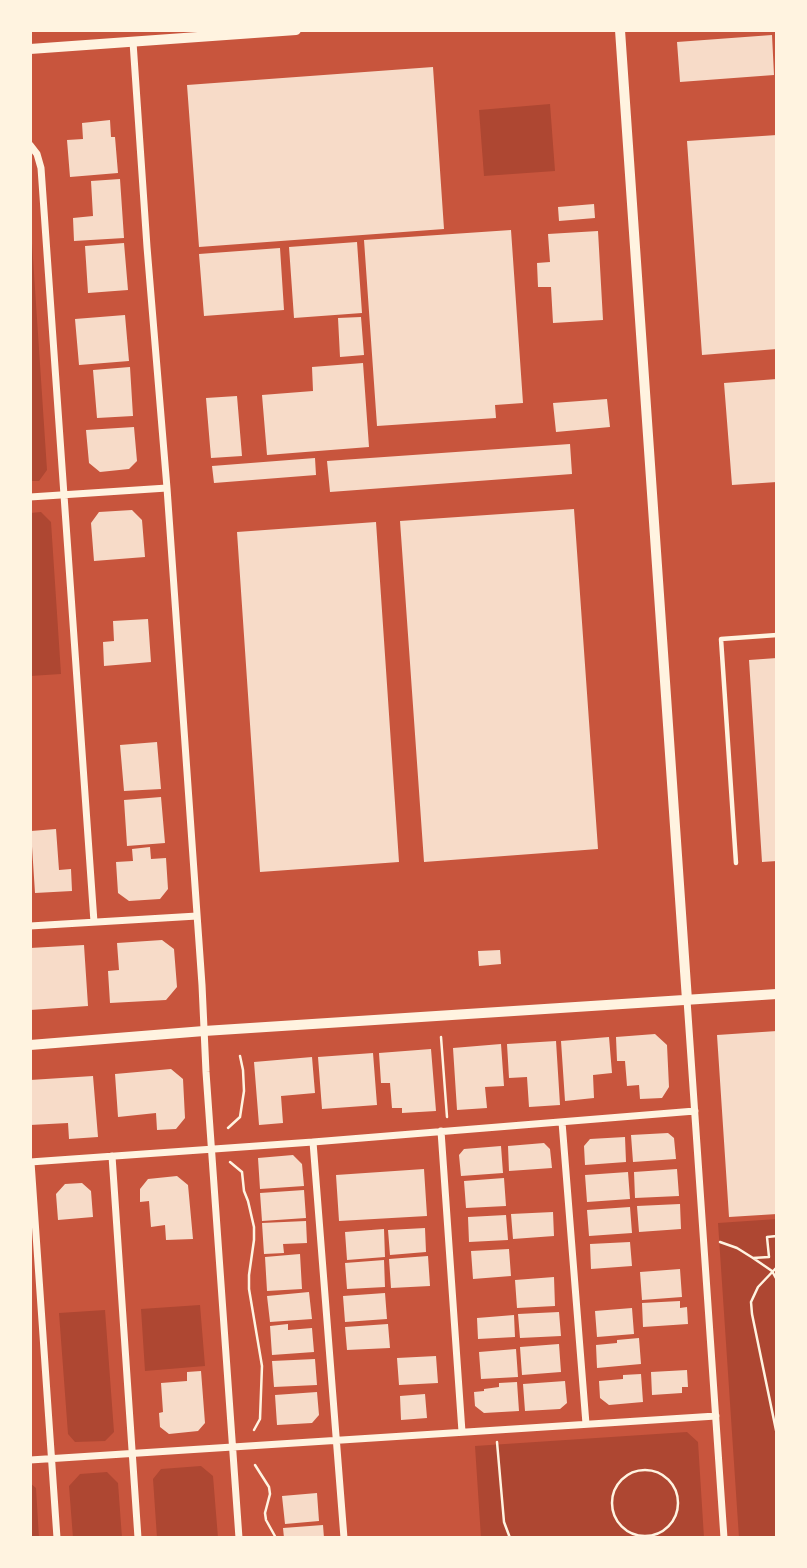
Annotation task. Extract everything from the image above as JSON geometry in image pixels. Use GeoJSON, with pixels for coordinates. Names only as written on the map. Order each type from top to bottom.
{"type":"FeatureCollection","features":[{"type":"Feature","properties":{"kind":"street"},"geometry":{"type":"LineString","coordinates":[[132,30],[167,488],[239,1538]]}},
{"type":"Feature","properties":{"kind":"street"},"geometry":{"type":"LineString","coordinates":[[30,49],[296,30]]}},
{"type":"Feature","properties":{"kind":"street"},"geometry":{"type":"LineString","coordinates":[[620,30],[724,1538]]}},
{"type":"Feature","properties":{"kind":"street"},"geometry":{"type":"LineString","coordinates":[[30,145],[37,154],[41,168],[94,922]]}},
{"type":"Feature","properties":{"kind":"street"},"geometry":{"type":"LineString","coordinates":[[30,497],[167,488]]}},
{"type":"Feature","properties":{"kind":"street"},"geometry":{"type":"LineString","coordinates":[[30,926],[197,916]]}},
{"type":"Feature","properties":{"kind":"street"},"geometry":{"type":"LineString","coordinates":[[30,1045],[777,993]]}},
{"type":"Feature","properties":{"kind":"street"},"geometry":{"type":"LineString","coordinates":[[57,1538],[30,1162],[695,1111]]}},
{"type":"Feature","properties":{"kind":"street"},"geometry":{"type":"LineString","coordinates":[[562,1122],[586,1424]]}},
{"type":"Feature","properties":{"kind":"street"},"geometry":{"type":"LineString","coordinates":[[440,1131],[462,1432]]}},
{"type":"Feature","properties":{"kind":"street"},"geometry":{"type":"LineString","coordinates":[[313,1142],[344,1538]]}},
{"type":"Feature","properties":{"kind":"street"},"geometry":{"type":"LineString","coordinates":[[112,1156],[138,1538]]}},
{"type":"Feature","properties":{"kind":"street"},"geometry":{"type":"LineString","coordinates":[[30,1460],[716,1416]]}},
{"type":"Feature","properties":{"kind":"lane"},"geometry":{"type":"LineString","coordinates":[[736,863],[721,639],[777,635]]}},
{"type":"Feature","properties":{"kind":"path"},"geometry":{"type":"LineString","coordinates":[[441,1037],[447,1117]]}},
{"type":"Feature","properties":{"kind":"path"},"geometry":{"type":"LineString","coordinates":[[228,1128],[240,1117],[244,1091],[240,1056]]}},
{"type":"Feature","properties":{"kind":"path"},"geometry":{"type":"LineString","coordinates":[[230,1162],[242,1172],[254,1227],[249,1289],[262,1366],[260,1419],[254,1430]]}},
{"type":"Feature","properties":{"kind":"path"},"geometry":{"type":"LineString","coordinates":[[753,1258],[769,1257],[768,1237],[777,1236]]}},
{"type":"Feature","properties":{"kind":"path"},"geometry":{"type":"LineString","coordinates":[[720,1242],[753,1258],[772,1271],[777,1280]]}},
{"type":"Feature","properties":{"kind":"path"},"geometry":{"type":"LineString","coordinates":[[777,1267],[758,1287],[751,1302],[751,1314],[777,1435]]}},
{"type":"Feature","properties":{"kind":"path"},"geometry":{"type":"LineString","coordinates":[[497,1442],[503,1522],[510,1538]]}},
{"type":"Feature","properties":{"kind":"path"},"geometry":{"type":"LineString","coordinates":[[254,1465],[269,1487],[265,1513],[276,1538]]}},
{"type":"Feature","properties":{"kind":"path"},"geometry":{"type":"LineString","coordinates":[[642,1470],[656,1472],[667,1478],[675,1489],[678,1502],[676,1516],[668,1527],[656,1534],[636,1534],[624,1527],[615,1516],[613,1496],[619,1484],[629,1474],[642,1470]]}},
{"type":"Feature","properties":{"kind":"shaded area"},"geometry":{"type":"Polygon","coordinates":[[[550,104],[555,171],[484,176],[479,110],[550,104]]]}},
{"type":"Feature","properties":{"kind":"shaded area"},"geometry":{"type":"Polygon","coordinates":[[[30,213],[47,470],[39,481],[30,481],[30,213]]]}},
{"type":"Feature","properties":{"kind":"shaded area"},"geometry":{"type":"Polygon","coordinates":[[[41,512],[51,522],[61,674],[30,676],[30,513],[41,512]]]}},
{"type":"Feature","properties":{"kind":"shaded area"},"geometry":{"type":"Polygon","coordinates":[[[777,1219],[777,1538],[739,1538],[718,1223],[777,1219]]]}},
{"type":"Feature","properties":{"kind":"shaded area"},"geometry":{"type":"Polygon","coordinates":[[[200,1305],[205,1366],[145,1371],[141,1309],[200,1305]]]}},
{"type":"Feature","properties":{"kind":"shaded area"},"geometry":{"type":"Polygon","coordinates":[[[105,1310],[114,1432],[105,1441],[75,1442],[68,1434],[59,1313],[105,1310]]]}},
{"type":"Feature","properties":{"kind":"shaded area"},"geometry":{"type":"Polygon","coordinates":[[[687,1432],[698,1442],[704,1538],[481,1538],[475,1446],[687,1432]]]}},
{"type":"Feature","properties":{"kind":"shaded area"},"geometry":{"type":"Polygon","coordinates":[[[201,1466],[213,1476],[218,1538],[157,1538],[153,1479],[161,1469],[201,1466]]]}},
{"type":"Feature","properties":{"kind":"shaded area"},"geometry":{"type":"Polygon","coordinates":[[[107,1472],[118,1483],[122,1538],[73,1538],[69,1486],[80,1474],[107,1472]]]}},
{"type":"Feature","properties":{"kind":"shaded area"},"geometry":{"type":"Polygon","coordinates":[[[30,1483],[36,1488],[39,1538],[30,1538],[30,1483]]]}},
{"type":"Feature","properties":{"kind":"building"},"geometry":{"type":"Polygon","coordinates":[[[772,35],[774,75],[680,82],[677,42],[772,35]]]}},
{"type":"Feature","properties":{"kind":"building"},"geometry":{"type":"Polygon","coordinates":[[[433,67],[444,229],[199,247],[187,85],[433,67]]]}},
{"type":"Feature","properties":{"kind":"building"},"geometry":{"type":"Polygon","coordinates":[[[110,120],[111,137],[115,137],[118,173],[70,177],[67,140],[83,139],[82,123],[110,120]]]}},
{"type":"Feature","properties":{"kind":"building"},"geometry":{"type":"Polygon","coordinates":[[[777,135],[777,349],[702,355],[687,141],[777,135]]]}},
{"type":"Feature","properties":{"kind":"building"},"geometry":{"type":"Polygon","coordinates":[[[120,179],[124,238],[74,241],[73,218],[93,216],[91,181],[120,179]]]}},
{"type":"Feature","properties":{"kind":"building"},"geometry":{"type":"Polygon","coordinates":[[[594,204],[595,218],[559,221],[558,207],[594,204]]]}},
{"type":"Feature","properties":{"kind":"building"},"geometry":{"type":"Polygon","coordinates":[[[511,230],[523,403],[495,405],[496,418],[377,426],[364,240],[511,230]]]}},
{"type":"Feature","properties":{"kind":"building"},"geometry":{"type":"Polygon","coordinates":[[[598,231],[603,320],[553,323],[551,287],[538,287],[537,263],[550,262],[548,234],[598,231]]]}},
{"type":"Feature","properties":{"kind":"building"},"geometry":{"type":"Polygon","coordinates":[[[357,242],[362,313],[294,318],[289,247],[357,242]]]}},
{"type":"Feature","properties":{"kind":"building"},"geometry":{"type":"Polygon","coordinates":[[[124,243],[128,290],[88,293],[85,246],[124,243]]]}},
{"type":"Feature","properties":{"kind":"building"},"geometry":{"type":"Polygon","coordinates":[[[280,248],[284,310],[204,316],[199,254],[280,248]]]}},
{"type":"Feature","properties":{"kind":"building"},"geometry":{"type":"Polygon","coordinates":[[[125,315],[129,361],[79,365],[75,319],[125,315]]]}},
{"type":"Feature","properties":{"kind":"building"},"geometry":{"type":"Polygon","coordinates":[[[361,317],[364,355],[340,357],[338,318],[361,317]]]}},
{"type":"Feature","properties":{"kind":"building"},"geometry":{"type":"Polygon","coordinates":[[[363,363],[369,447],[267,455],[262,395],[313,391],[312,367],[363,363]]]}},
{"type":"Feature","properties":{"kind":"building"},"geometry":{"type":"Polygon","coordinates":[[[130,367],[133,416],[97,418],[93,370],[130,367]]]}},
{"type":"Feature","properties":{"kind":"building"},"geometry":{"type":"Polygon","coordinates":[[[777,379],[777,482],[732,485],[724,383],[777,379]]]}},
{"type":"Feature","properties":{"kind":"building"},"geometry":{"type":"Polygon","coordinates":[[[237,396],[242,456],[211,458],[206,398],[237,396]]]}},
{"type":"Feature","properties":{"kind":"building"},"geometry":{"type":"Polygon","coordinates":[[[607,399],[610,427],[556,432],[553,403],[607,399]]]}},
{"type":"Feature","properties":{"kind":"building"},"geometry":{"type":"Polygon","coordinates":[[[134,427],[137,461],[129,469],[100,472],[89,463],[86,430],[134,427]]]}},
{"type":"Feature","properties":{"kind":"building"},"geometry":{"type":"Polygon","coordinates":[[[570,444],[572,474],[330,492],[327,461],[570,444]]]}},
{"type":"Feature","properties":{"kind":"building"},"geometry":{"type":"Polygon","coordinates":[[[315,458],[316,475],[214,483],[212,466],[315,458]]]}},
{"type":"Feature","properties":{"kind":"building"},"geometry":{"type":"Polygon","coordinates":[[[574,509],[598,849],[424,862],[400,521],[574,509]]]}},
{"type":"Feature","properties":{"kind":"building"},"geometry":{"type":"Polygon","coordinates":[[[132,510],[142,520],[145,557],[94,561],[91,523],[99,512],[132,510]]]}},
{"type":"Feature","properties":{"kind":"building"},"geometry":{"type":"Polygon","coordinates":[[[376,522],[399,862],[260,872],[237,532],[376,522]]]}},
{"type":"Feature","properties":{"kind":"building"},"geometry":{"type":"Polygon","coordinates":[[[148,619],[151,662],[104,666],[103,642],[114,641],[113,621],[148,619]]]}},
{"type":"Feature","properties":{"kind":"building"},"geometry":{"type":"Polygon","coordinates":[[[777,658],[777,861],[762,862],[749,660],[777,658]]]}},
{"type":"Feature","properties":{"kind":"building"},"geometry":{"type":"Polygon","coordinates":[[[157,742],[161,789],[124,791],[120,745],[157,742]]]}},
{"type":"Feature","properties":{"kind":"building"},"geometry":{"type":"Polygon","coordinates":[[[161,797],[165,843],[127,846],[124,800],[161,797]]]}},
{"type":"Feature","properties":{"kind":"building"},"geometry":{"type":"Polygon","coordinates":[[[56,829],[59,870],[71,869],[72,891],[35,893],[31,831],[56,829]]]}},
{"type":"Feature","properties":{"kind":"building"},"geometry":{"type":"Polygon","coordinates":[[[150,847],[151,859],[166,858],[168,889],[160,899],[129,901],[118,893],[116,862],[133,861],[132,849],[150,847]]]}},
{"type":"Feature","properties":{"kind":"building"},"geometry":{"type":"Polygon","coordinates":[[[162,940],[174,949],[177,987],[166,1000],[110,1003],[108,971],[119,970],[117,943],[162,940]]]}},
{"type":"Feature","properties":{"kind":"building"},"geometry":{"type":"Polygon","coordinates":[[[84,945],[88,1006],[30,1010],[30,948],[84,945]]]}},
{"type":"Feature","properties":{"kind":"building"},"geometry":{"type":"Polygon","coordinates":[[[500,950],[501,964],[479,966],[478,951],[500,950]]]}},
{"type":"Feature","properties":{"kind":"building"},"geometry":{"type":"Polygon","coordinates":[[[777,1031],[777,1214],[729,1217],[717,1035],[777,1031]]]}},
{"type":"Feature","properties":{"kind":"building"},"geometry":{"type":"Polygon","coordinates":[[[655,1034],[667,1045],[669,1087],[662,1098],[640,1099],[639,1085],[627,1086],[625,1061],[617,1061],[616,1037],[655,1034]]]}},
{"type":"Feature","properties":{"kind":"building"},"geometry":{"type":"Polygon","coordinates":[[[609,1037],[612,1073],[593,1075],[594,1098],[565,1101],[561,1041],[609,1037]]]}},
{"type":"Feature","properties":{"kind":"building"},"geometry":{"type":"Polygon","coordinates":[[[556,1041],[560,1105],[529,1107],[527,1077],[509,1078],[507,1044],[556,1041]]]}},
{"type":"Feature","properties":{"kind":"building"},"geometry":{"type":"Polygon","coordinates":[[[501,1044],[504,1086],[485,1087],[487,1108],[457,1110],[453,1048],[501,1044]]]}},
{"type":"Feature","properties":{"kind":"building"},"geometry":{"type":"Polygon","coordinates":[[[431,1049],[436,1111],[402,1113],[402,1108],[392,1108],[390,1083],[381,1083],[379,1053],[431,1049]]]}},
{"type":"Feature","properties":{"kind":"building"},"geometry":{"type":"Polygon","coordinates":[[[373,1053],[377,1105],[322,1109],[318,1057],[373,1053]]]}},
{"type":"Feature","properties":{"kind":"building"},"geometry":{"type":"Polygon","coordinates":[[[312,1057],[315,1093],[281,1096],[283,1123],[259,1125],[254,1062],[312,1057]]]}},
{"type":"Feature","properties":{"kind":"building"},"geometry":{"type":"Polygon","coordinates":[[[171,1069],[183,1079],[185,1118],[176,1129],[157,1130],[156,1113],[118,1117],[115,1074],[171,1069]]]}},
{"type":"Feature","properties":{"kind":"building"},"geometry":{"type":"Polygon","coordinates":[[[93,1076],[98,1137],[69,1139],[68,1123],[30,1125],[30,1080],[93,1076]]]}},
{"type":"Feature","properties":{"kind":"building"},"geometry":{"type":"Polygon","coordinates":[[[668,1133],[674,1138],[676,1159],[633,1162],[631,1135],[668,1133]]]}},
{"type":"Feature","properties":{"kind":"building"},"geometry":{"type":"Polygon","coordinates":[[[625,1137],[626,1162],[585,1165],[584,1146],[590,1139],[625,1137]]]}},
{"type":"Feature","properties":{"kind":"building"},"geometry":{"type":"Polygon","coordinates":[[[544,1143],[550,1149],[552,1168],[509,1171],[508,1146],[544,1143]]]}},
{"type":"Feature","properties":{"kind":"building"},"geometry":{"type":"Polygon","coordinates":[[[501,1146],[503,1173],[461,1176],[459,1155],[464,1149],[501,1146]]]}},
{"type":"Feature","properties":{"kind":"building"},"geometry":{"type":"Polygon","coordinates":[[[293,1155],[302,1164],[304,1186],[260,1189],[258,1158],[293,1155]]]}},
{"type":"Feature","properties":{"kind":"building"},"geometry":{"type":"Polygon","coordinates":[[[424,1169],[427,1216],[339,1221],[336,1175],[424,1169]]]}},
{"type":"Feature","properties":{"kind":"building"},"geometry":{"type":"Polygon","coordinates":[[[677,1169],[679,1196],[635,1198],[634,1172],[677,1169]]]}},
{"type":"Feature","properties":{"kind":"building"},"geometry":{"type":"Polygon","coordinates":[[[628,1172],[630,1199],[587,1202],[585,1175],[628,1172]]]}},
{"type":"Feature","properties":{"kind":"building"},"geometry":{"type":"Polygon","coordinates":[[[177,1176],[188,1185],[193,1239],[166,1240],[165,1225],[151,1227],[149,1201],[140,1202],[140,1189],[148,1179],[177,1176]]]}},
{"type":"Feature","properties":{"kind":"building"},"geometry":{"type":"Polygon","coordinates":[[[504,1178],[506,1206],[466,1208],[464,1181],[504,1178]]]}},
{"type":"Feature","properties":{"kind":"building"},"geometry":{"type":"Polygon","coordinates":[[[82,1183],[91,1191],[93,1217],[58,1220],[56,1194],[65,1184],[82,1183]]]}},
{"type":"Feature","properties":{"kind":"building"},"geometry":{"type":"Polygon","coordinates":[[[304,1190],[306,1218],[262,1221],[260,1193],[304,1190]]]}},
{"type":"Feature","properties":{"kind":"building"},"geometry":{"type":"Polygon","coordinates":[[[680,1204],[681,1229],[639,1232],[637,1206],[680,1204]]]}},
{"type":"Feature","properties":{"kind":"building"},"geometry":{"type":"Polygon","coordinates":[[[630,1207],[632,1233],[589,1236],[587,1210],[630,1207]]]}},
{"type":"Feature","properties":{"kind":"building"},"geometry":{"type":"Polygon","coordinates":[[[553,1212],[554,1236],[513,1239],[511,1214],[553,1212]]]}},
{"type":"Feature","properties":{"kind":"building"},"geometry":{"type":"Polygon","coordinates":[[[506,1215],[508,1240],[469,1242],[468,1217],[506,1215]]]}},
{"type":"Feature","properties":{"kind":"building"},"geometry":{"type":"Polygon","coordinates":[[[306,1221],[307,1243],[283,1244],[284,1253],[264,1254],[262,1223],[306,1221]]]}},
{"type":"Feature","properties":{"kind":"building"},"geometry":{"type":"Polygon","coordinates":[[[425,1228],[426,1252],[390,1255],[388,1230],[425,1228]]]}},
{"type":"Feature","properties":{"kind":"building"},"geometry":{"type":"Polygon","coordinates":[[[384,1229],[385,1257],[347,1260],[345,1232],[384,1229]]]}},
{"type":"Feature","properties":{"kind":"building"},"geometry":{"type":"Polygon","coordinates":[[[630,1242],[632,1266],[591,1269],[590,1244],[630,1242]]]}},
{"type":"Feature","properties":{"kind":"building"},"geometry":{"type":"Polygon","coordinates":[[[509,1249],[511,1276],[473,1279],[471,1251],[509,1249]]]}},
{"type":"Feature","properties":{"kind":"building"},"geometry":{"type":"Polygon","coordinates":[[[300,1254],[302,1289],[267,1291],[265,1257],[300,1254]]]}},
{"type":"Feature","properties":{"kind":"building"},"geometry":{"type":"Polygon","coordinates":[[[428,1256],[430,1286],[391,1288],[389,1259],[428,1256]]]}},
{"type":"Feature","properties":{"kind":"building"},"geometry":{"type":"Polygon","coordinates":[[[384,1260],[385,1287],[347,1289],[345,1263],[384,1260]]]}},
{"type":"Feature","properties":{"kind":"building"},"geometry":{"type":"Polygon","coordinates":[[[680,1269],[682,1297],[642,1300],[640,1272],[680,1269]]]}},
{"type":"Feature","properties":{"kind":"building"},"geometry":{"type":"Polygon","coordinates":[[[554,1277],[555,1306],[517,1308],[515,1280],[554,1277]]]}},
{"type":"Feature","properties":{"kind":"building"},"geometry":{"type":"Polygon","coordinates":[[[309,1292],[312,1319],[270,1322],[267,1296],[309,1292]]]}},
{"type":"Feature","properties":{"kind":"building"},"geometry":{"type":"Polygon","coordinates":[[[385,1293],[387,1319],[345,1322],[343,1296],[385,1293]]]}},
{"type":"Feature","properties":{"kind":"building"},"geometry":{"type":"Polygon","coordinates":[[[680,1301],[680,1308],[687,1307],[688,1324],[643,1327],[642,1303],[680,1301]]]}},
{"type":"Feature","properties":{"kind":"building"},"geometry":{"type":"Polygon","coordinates":[[[632,1308],[634,1334],[597,1337],[595,1311],[632,1308]]]}},
{"type":"Feature","properties":{"kind":"building"},"geometry":{"type":"Polygon","coordinates":[[[559,1312],[561,1336],[520,1338],[518,1314],[559,1312]]]}},
{"type":"Feature","properties":{"kind":"building"},"geometry":{"type":"Polygon","coordinates":[[[514,1315],[515,1337],[478,1339],[477,1318],[514,1315]]]}},
{"type":"Feature","properties":{"kind":"building"},"geometry":{"type":"Polygon","coordinates":[[[288,1324],[288,1330],[312,1328],[314,1352],[272,1355],[270,1326],[288,1324]]]}},
{"type":"Feature","properties":{"kind":"building"},"geometry":{"type":"Polygon","coordinates":[[[388,1324],[390,1348],[347,1350],[345,1327],[388,1324]]]}},
{"type":"Feature","properties":{"kind":"building"},"geometry":{"type":"Polygon","coordinates":[[[639,1338],[641,1364],[597,1368],[596,1345],[639,1338]]]}},
{"type":"Feature","properties":{"kind":"building"},"geometry":{"type":"Polygon","coordinates":[[[559,1344],[561,1372],[522,1375],[520,1347],[559,1344]]]}},
{"type":"Feature","properties":{"kind":"building"},"geometry":{"type":"Polygon","coordinates":[[[516,1349],[518,1377],[481,1379],[479,1352],[516,1349]]]}},
{"type":"Feature","properties":{"kind":"building"},"geometry":{"type":"Polygon","coordinates":[[[436,1356],[438,1383],[399,1385],[397,1358],[436,1356]]]}},
{"type":"Feature","properties":{"kind":"building"},"geometry":{"type":"Polygon","coordinates":[[[315,1359],[317,1385],[274,1387],[272,1361],[315,1359]]]}},
{"type":"Feature","properties":{"kind":"building"},"geometry":{"type":"Polygon","coordinates":[[[687,1370],[688,1387],[682,1387],[682,1393],[652,1395],[651,1372],[687,1370]]]}},
{"type":"Feature","properties":{"kind":"building"},"geometry":{"type":"Polygon","coordinates":[[[201,1371],[205,1423],[198,1431],[169,1434],[160,1427],[159,1413],[163,1412],[161,1383],[187,1381],[187,1372],[201,1371]]]}},
{"type":"Feature","properties":{"kind":"building"},"geometry":{"type":"Polygon","coordinates":[[[641,1374],[643,1402],[609,1405],[600,1398],[599,1381],[641,1374]]]}},
{"type":"Feature","properties":{"kind":"building"},"geometry":{"type":"Polygon","coordinates":[[[565,1381],[567,1403],[560,1409],[525,1411],[523,1384],[565,1381]]]}},
{"type":"Feature","properties":{"kind":"building"},"geometry":{"type":"Polygon","coordinates":[[[517,1382],[519,1411],[484,1413],[475,1406],[474,1392],[499,1387],[499,1383],[517,1382]]]}},
{"type":"Feature","properties":{"kind":"building"},"geometry":{"type":"Polygon","coordinates":[[[317,1392],[319,1415],[312,1423],[277,1425],[275,1395],[317,1392]]]}},
{"type":"Feature","properties":{"kind":"building"},"geometry":{"type":"Polygon","coordinates":[[[425,1394],[427,1418],[401,1420],[400,1396],[425,1394]]]}},
{"type":"Feature","properties":{"kind":"building"},"geometry":{"type":"Polygon","coordinates":[[[317,1493],[319,1521],[285,1524],[282,1496],[317,1493]]]}},
{"type":"Feature","properties":{"kind":"building"},"geometry":{"type":"Polygon","coordinates":[[[323,1525],[324,1538],[284,1538],[283,1528],[323,1525]]]}}]}
